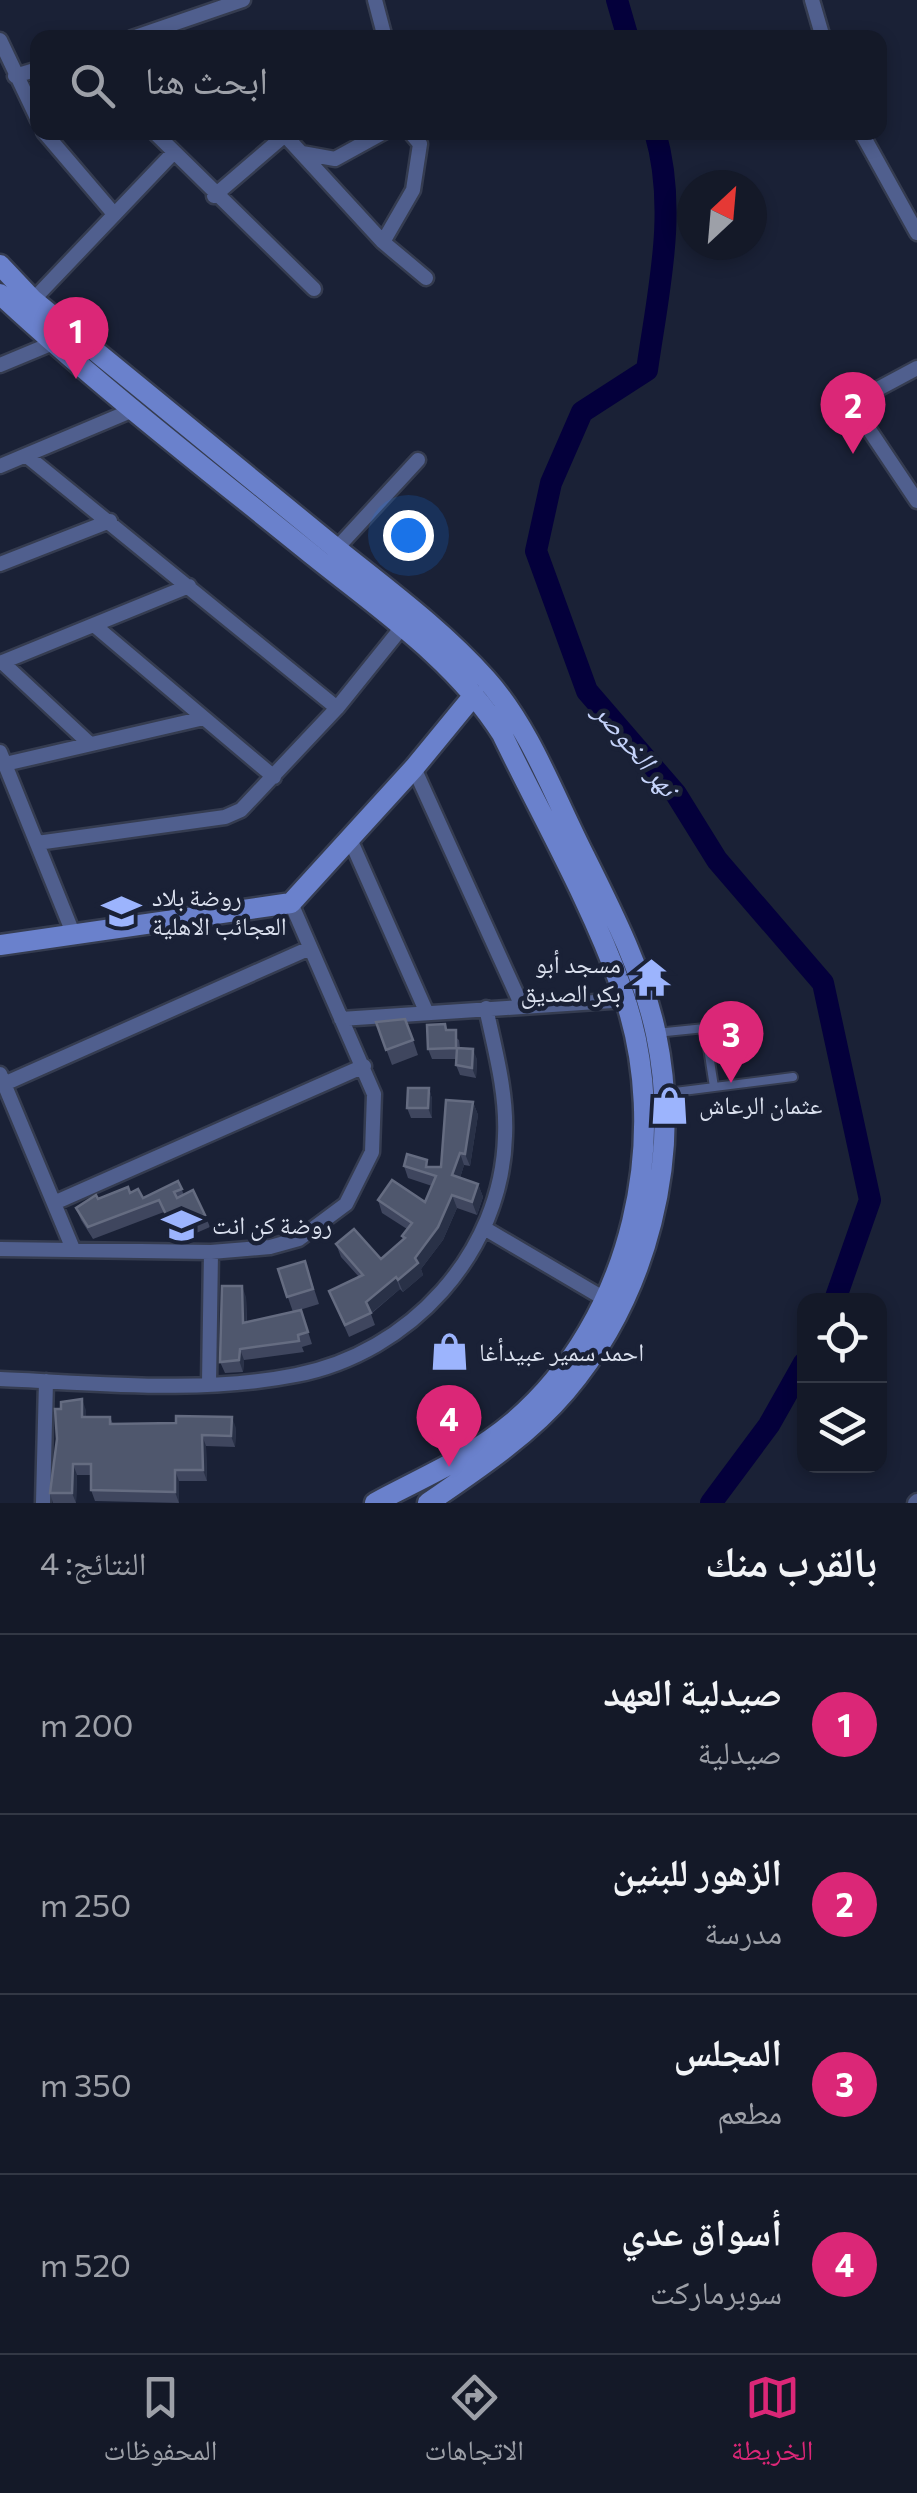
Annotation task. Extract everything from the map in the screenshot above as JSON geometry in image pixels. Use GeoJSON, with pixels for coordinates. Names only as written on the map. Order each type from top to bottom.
{"type":"FeatureCollection","features":[{"type":"Feature","properties":{"kind":"street"},"geometry":{"type":"LineString","coordinates":[[375,0],[383,30]]}},
{"type":"Feature","properties":{"kind":"street"},"geometry":{"type":"LineString","coordinates":[[812,0],[821,30]]}},
{"type":"Feature","properties":{"kind":"street"},"geometry":{"type":"LineString","coordinates":[[155,30],[235,1]]}},
{"type":"Feature","properties":{"kind":"street"},"geometry":{"type":"LineString","coordinates":[[189,18],[192,30]]}},
{"type":"Feature","properties":{"kind":"street"},"geometry":{"type":"LineString","coordinates":[[0,40],[30,105]]}},
{"type":"Feature","properties":{"kind":"street"},"geometry":{"type":"LineString","coordinates":[[15,76],[30,71]]}},
{"type":"Feature","properties":{"kind":"street"},"geometry":{"type":"LineString","coordinates":[[51,140],[114,214]]}},
{"type":"Feature","properties":{"kind":"street"},"geometry":{"type":"LineString","coordinates":[[162,140],[214,196],[314,288]]}},
{"type":"Feature","properties":{"kind":"street"},"geometry":{"type":"LineString","coordinates":[[214,196],[277,140]]}},
{"type":"Feature","properties":{"kind":"street"},"geometry":{"type":"LineString","coordinates":[[290,140],[382,242],[426,278]]}},
{"type":"Feature","properties":{"kind":"street"},"geometry":{"type":"LineString","coordinates":[[302,153],[335,159],[369,140]]}},
{"type":"Feature","properties":{"kind":"street"},"geometry":{"type":"LineString","coordinates":[[382,242],[413,190],[420,144],[417,140]]}},
{"type":"Feature","properties":{"kind":"street"},"geometry":{"type":"LineString","coordinates":[[866,140],[912,210],[917,233]]}},
{"type":"Feature","properties":{"kind":"street"},"geometry":{"type":"LineString","coordinates":[[33,300],[174,152]]}},
{"type":"Feature","properties":{"kind":"street"},"geometry":{"type":"LineString","coordinates":[[0,265],[33,300],[336,549],[408,620],[474,694],[502,734],[641,981],[656,1033],[666,1130],[654,1215],[634,1277],[599,1344],[567,1391],[523,1435],[428,1503]]}},
{"type":"Feature","properties":{"kind":"street"},"geometry":{"type":"LineString","coordinates":[[0,294],[133,410],[473,665],[506,703],[580,871],[626,1000],[644,1087],[645,1158],[632,1227],[603,1298],[570,1356],[512,1424],[406,1495],[375,1503]]}},
{"type":"Feature","properties":{"kind":"street"},"geometry":{"type":"LineString","coordinates":[[0,365],[53,343]]}},
{"type":"Feature","properties":{"kind":"street"},"geometry":{"type":"LineString","coordinates":[[917,368],[862,398],[856,410],[917,501]]}},
{"type":"Feature","properties":{"kind":"street"},"geometry":{"type":"LineString","coordinates":[[0,466],[133,410]]}},
{"type":"Feature","properties":{"kind":"street"},"geometry":{"type":"LineString","coordinates":[[27,456],[337,708]]}},
{"type":"Feature","properties":{"kind":"street"},"geometry":{"type":"LineString","coordinates":[[336,549],[418,460]]}},
{"type":"Feature","properties":{"kind":"street"},"geometry":{"type":"LineString","coordinates":[[0,564],[110,520]]}},
{"type":"Feature","properties":{"kind":"street"},"geometry":{"type":"LineString","coordinates":[[90,744],[1,662],[190,586]]}},
{"type":"Feature","properties":{"kind":"street"},"geometry":{"type":"LineString","coordinates":[[37,843],[226,816],[241,810],[337,708],[408,620]]}},
{"type":"Feature","properties":{"kind":"street"},"geometry":{"type":"LineString","coordinates":[[94,625],[274,777]]}},
{"type":"Feature","properties":{"kind":"street"},"geometry":{"type":"LineString","coordinates":[[0,945],[291,902],[414,768],[474,694]]}},
{"type":"Feature","properties":{"kind":"street"},"geometry":{"type":"LineString","coordinates":[[73,933],[2,758],[90,744],[204,718]]}},
{"type":"Feature","properties":{"kind":"street"},"geometry":{"type":"LineString","coordinates":[[414,768],[521,1004]]}},
{"type":"Feature","properties":{"kind":"street"},"geometry":{"type":"LineString","coordinates":[[350,839],[426,1011]]}},
{"type":"Feature","properties":{"kind":"street"},"geometry":{"type":"LineString","coordinates":[[0,1249],[211,1252],[270,1247],[299,1239],[346,1204],[367,1166],[376,1123],[364,1066],[291,902]]}},
{"type":"Feature","properties":{"kind":"street"},"geometry":{"type":"LineString","coordinates":[[73,1250],[2,1079],[310,948]]}},
{"type":"Feature","properties":{"kind":"street"},"geometry":{"type":"LineString","coordinates":[[342,1019],[521,1004],[626,1000]]}},
{"type":"Feature","properties":{"kind":"street"},"geometry":{"type":"LineString","coordinates":[[0,1380],[209,1384],[298,1375],[381,1343],[434,1301],[484,1228],[503,1168],[506,1133],[502,1087],[486,1008]]}},
{"type":"Feature","properties":{"kind":"street"},"geometry":{"type":"LineString","coordinates":[[54,1203],[364,1066]]}},
{"type":"Feature","properties":{"kind":"street"},"geometry":{"type":"LineString","coordinates":[[484,1228],[603,1298]]}},
{"type":"Feature","properties":{"kind":"street"},"geometry":{"type":"LineString","coordinates":[[209,1384],[211,1252]]}},
{"type":"Feature","properties":{"kind":"street"},"geometry":{"type":"LineString","coordinates":[[44,1503],[46,1381]]}},
{"type":"Feature","properties":{"kind":"lane"},"geometry":{"type":"LineString","coordinates":[[656,1033],[705,1028],[714,1087]]}},
{"type":"Feature","properties":{"kind":"lane"},"geometry":{"type":"LineString","coordinates":[[663,1094],[792,1077]]}},
{"type":"Feature","properties":{"kind":"building"},"geometry":{"type":"Polygon","coordinates":[[[405,1019],[413,1040],[386,1050],[376,1022],[405,1019]]]}},
{"type":"Feature","properties":{"kind":"building"},"geometry":{"type":"Polygon","coordinates":[[[445,1024],[446,1030],[456,1030],[456,1048],[428,1049],[427,1025],[445,1024]]]}},
{"type":"Feature","properties":{"kind":"building"},"geometry":{"type":"Polygon","coordinates":[[[457,1048],[473,1049],[472,1068],[456,1065],[457,1048]]]}},
{"type":"Feature","properties":{"kind":"building"},"geometry":{"type":"Polygon","coordinates":[[[408,1088],[429,1088],[428,1108],[407,1108],[408,1088]]]}},
{"type":"Feature","properties":{"kind":"building"},"geometry":{"type":"Polygon","coordinates":[[[446,1100],[473,1102],[465,1154],[460,1153],[452,1175],[478,1184],[472,1202],[452,1195],[438,1227],[415,1258],[418,1263],[366,1302],[371,1313],[345,1325],[329,1291],[363,1275],[336,1244],[354,1229],[381,1259],[405,1238],[402,1236],[412,1223],[378,1200],[392,1180],[425,1202],[436,1176],[404,1166],[407,1154],[427,1160],[426,1167],[441,1167],[446,1100]]]}},
{"type":"Feature","properties":{"kind":"building"},"geometry":{"type":"Polygon","coordinates":[[[178,1181],[182,1189],[174,1192],[177,1198],[193,1190],[205,1215],[173,1229],[159,1200],[88,1227],[76,1208],[96,1195],[98,1199],[128,1187],[130,1193],[138,1189],[143,1198],[178,1181]]]}},
{"type":"Feature","properties":{"kind":"building"},"geometry":{"type":"Polygon","coordinates":[[[305,1261],[313,1289],[287,1297],[278,1269],[305,1261]]]}},
{"type":"Feature","properties":{"kind":"building"},"geometry":{"type":"Polygon","coordinates":[[[222,1286],[242,1286],[243,1323],[301,1310],[308,1332],[298,1335],[299,1341],[240,1349],[239,1360],[220,1362],[222,1286]]]}},
{"type":"Feature","properties":{"kind":"building"},"geometry":{"type":"Polygon","coordinates":[[[82,1399],[82,1417],[110,1417],[110,1424],[176,1423],[176,1416],[232,1417],[231,1436],[202,1435],[203,1470],[175,1470],[175,1492],[91,1490],[91,1464],[73,1464],[72,1493],[50,1493],[57,1439],[55,1409],[61,1409],[61,1402],[82,1399]]]}},
{"type":"Feature","properties":{"kind":"waterway","name":"نهر الخوصر"},"geometry":{"type":"LineString","coordinates":[[617,0],[626,30]]}},
{"type":"Feature","properties":{"kind":"waterway","name":"نهر الخوصر"},"geometry":{"type":"LineString","coordinates":[[657,140],[665,191],[664,251],[647,370],[582,412],[551,483],[536,551],[587,691],[676,794],[717,860],[823,983],[870,1200],[837,1293]]}},
{"type":"Feature","properties":{"kind":"waterway","name":"نهر الخوصر"},"geometry":{"type":"LineString","coordinates":[[711,1503],[769,1425],[797,1375]]}},
{"type":"Feature","properties":{"kind":"place","name":"صيدلية العهد"},"geometry":{"type":"Point","coordinates":[76,379]}},
{"type":"Feature","properties":{"kind":"place","name":"الزهور للبنين"},"geometry":{"type":"Point","coordinates":[853,454]}},
{"type":"Feature","properties":{"kind":"place","name":"روضة بلاد العجائب الاهلية"},"geometry":{"type":"Point","coordinates":[122,911]}},
{"type":"Feature","properties":{"kind":"place","name":"مسجد أبو بكر الصديق"},"geometry":{"type":"Point","coordinates":[651,978]}},
{"type":"Feature","properties":{"kind":"place","name":"المجلس"},"geometry":{"type":"Point","coordinates":[731,1083]}},
{"type":"Feature","properties":{"kind":"place","name":"عثمان الرعاش"},"geometry":{"type":"Point","coordinates":[669,1105]}},
{"type":"Feature","properties":{"kind":"place","name":"روضة كن انت"},"geometry":{"type":"Point","coordinates":[182,1225]}},
{"type":"Feature","properties":{"kind":"place","name":"احمد سمير عبيدأغا"},"geometry":{"type":"Point","coordinates":[449,1352]}},
{"type":"Feature","properties":{"kind":"place","name":"أسواق عدي"},"geometry":{"type":"Point","coordinates":[449,1467]}}]}
